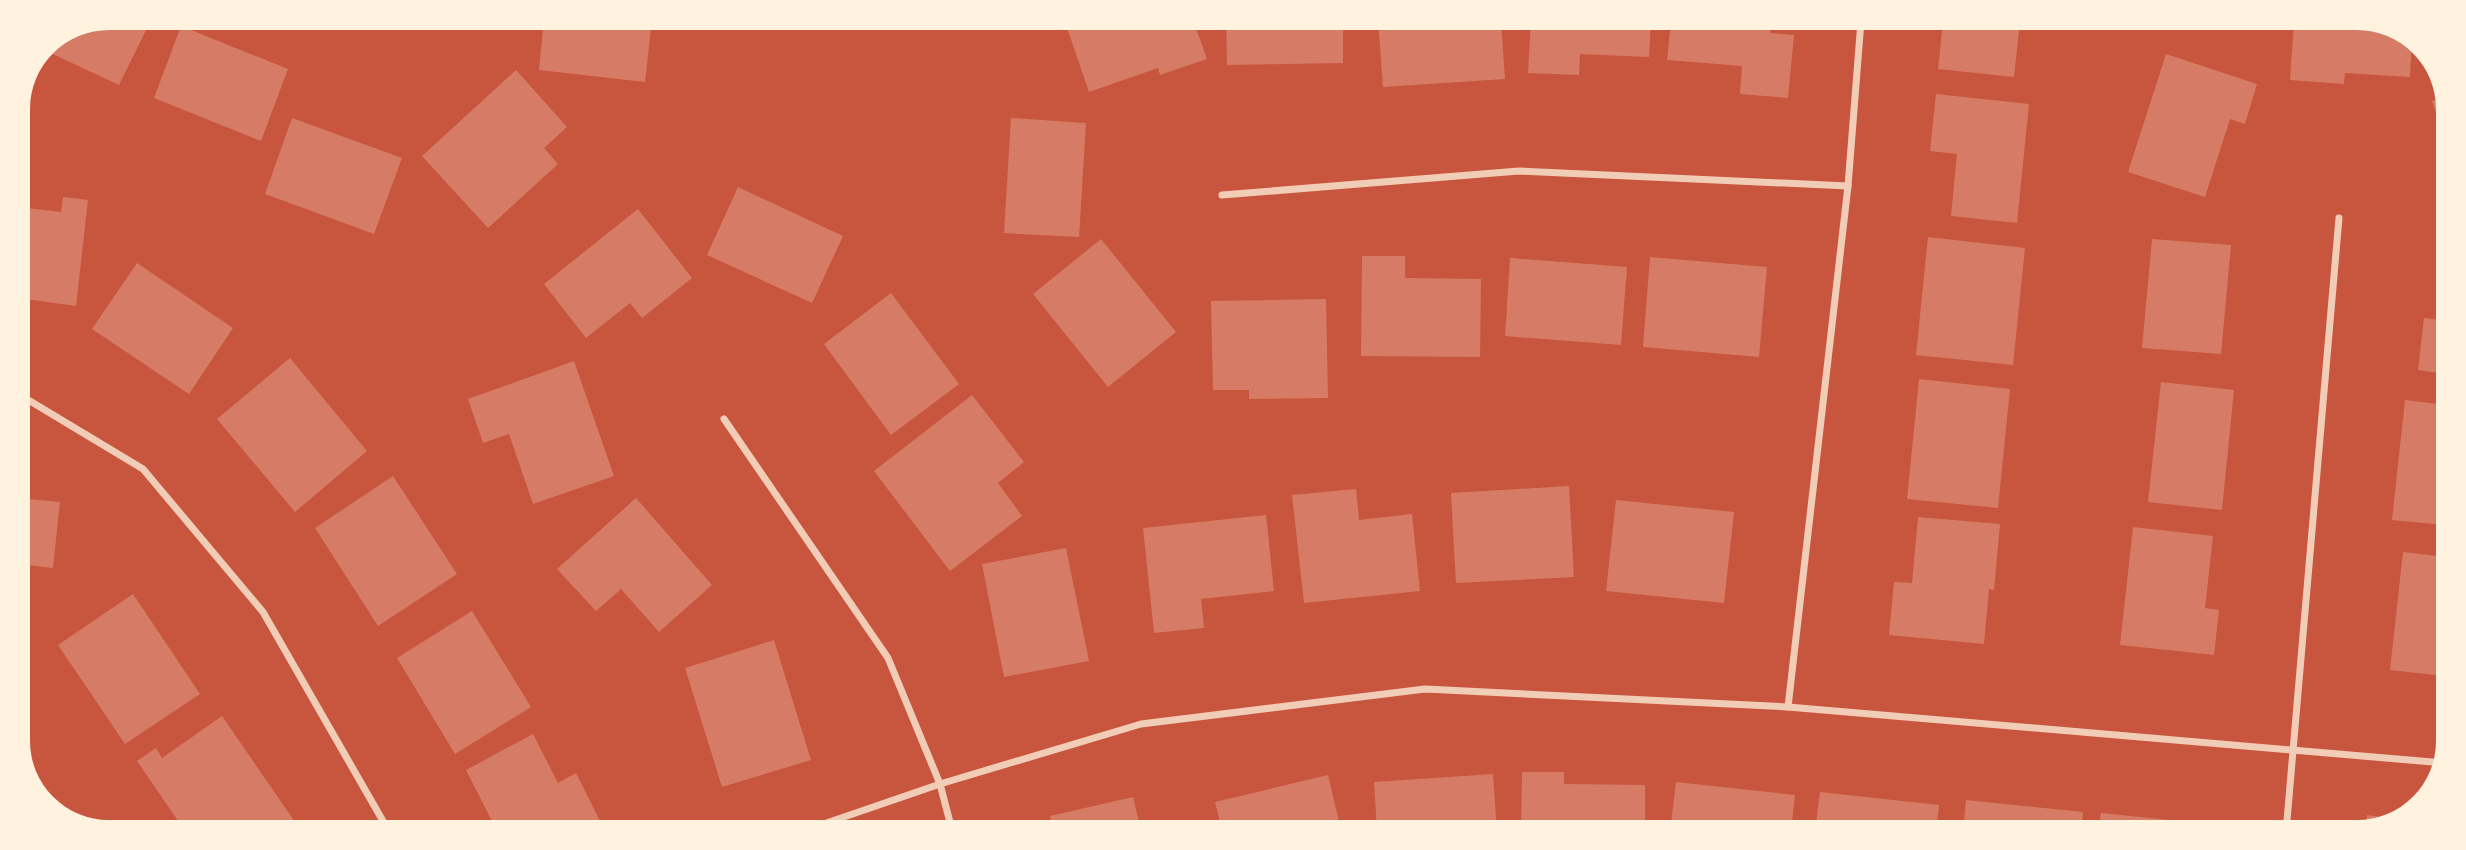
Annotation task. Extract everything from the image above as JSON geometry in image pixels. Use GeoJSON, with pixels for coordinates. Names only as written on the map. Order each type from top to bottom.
{"type":"FeatureCollection","features":[{"type":"Feature","properties":{"kind":"street"},"geometry":{"type":"LineString","coordinates":[[1788,707],[1848,186],[1860,30]]}},
{"type":"Feature","properties":{"kind":"street"},"geometry":{"type":"LineString","coordinates":[[1222,195],[1520,171],[1848,186]]}},
{"type":"Feature","properties":{"kind":"street"},"geometry":{"type":"LineString","coordinates":[[2287,820],[2339,218]]}},
{"type":"Feature","properties":{"kind":"street"},"geometry":{"type":"LineString","coordinates":[[30,401],[143,469],[263,612],[382,820]]}},
{"type":"Feature","properties":{"kind":"street"},"geometry":{"type":"LineString","coordinates":[[724,419],[888,658],[940,784],[949,820]]}},
{"type":"Feature","properties":{"kind":"street"},"geometry":{"type":"LineString","coordinates":[[835,820],[940,784],[1141,724],[1425,689],[1788,707],[2433,762]]}},
{"type":"Feature","properties":{"kind":"building"},"geometry":{"type":"Polygon","coordinates":[[[146,30],[119,85],[52,54],[65,43],[93,31],[146,30]]]}},
{"type":"Feature","properties":{"kind":"building"},"geometry":{"type":"Polygon","coordinates":[[[180,30],[191,30],[288,69],[261,141],[154,98],[180,30]]]}},
{"type":"Feature","properties":{"kind":"building"},"geometry":{"type":"Polygon","coordinates":[[[543,30],[651,30],[645,82],[539,70],[543,30]]]}},
{"type":"Feature","properties":{"kind":"building"},"geometry":{"type":"Polygon","coordinates":[[[1068,30],[1197,30],[1207,59],[1160,75],[1158,68],[1089,92],[1068,30]]]}},
{"type":"Feature","properties":{"kind":"building"},"geometry":{"type":"Polygon","coordinates":[[[1226,30],[1343,30],[1343,63],[1227,65],[1226,30]]]}},
{"type":"Feature","properties":{"kind":"building"},"geometry":{"type":"Polygon","coordinates":[[[1379,30],[1502,30],[1505,79],[1383,87],[1379,30]]]}},
{"type":"Feature","properties":{"kind":"building"},"geometry":{"type":"Polygon","coordinates":[[[1530,30],[1650,30],[1649,57],[1580,54],[1579,75],[1528,73],[1530,30]]]}},
{"type":"Feature","properties":{"kind":"building"},"geometry":{"type":"Polygon","coordinates":[[[1670,30],[1770,30],[1770,33],[1794,35],[1788,98],[1740,94],[1742,66],[1667,60],[1670,30]]]}},
{"type":"Feature","properties":{"kind":"building"},"geometry":{"type":"Polygon","coordinates":[[[1942,30],[2019,30],[2014,77],[1938,69],[1942,30]]]}},
{"type":"Feature","properties":{"kind":"building"},"geometry":{"type":"Polygon","coordinates":[[[2293,30],[2368,30],[2392,38],[2411,52],[2410,77],[2345,73],[2344,84],[2290,80],[2293,30]]]}},
{"type":"Feature","properties":{"kind":"building"},"geometry":{"type":"Polygon","coordinates":[[[2166,54],[2257,84],[2245,124],[2230,119],[2205,197],[2128,172],[2166,54]]]}},
{"type":"Feature","properties":{"kind":"building"},"geometry":{"type":"Polygon","coordinates":[[[516,70],[567,127],[544,148],[558,164],[488,228],[422,156],[516,70]]]}},
{"type":"Feature","properties":{"kind":"building"},"geometry":{"type":"Polygon","coordinates":[[[1936,94],[2029,104],[2017,223],[1951,216],[1957,154],[1930,151],[1936,94]]]}},
{"type":"Feature","properties":{"kind":"building"},"geometry":{"type":"Polygon","coordinates":[[[292,118],[402,158],[374,234],[265,194],[292,118]]]}},
{"type":"Feature","properties":{"kind":"building"},"geometry":{"type":"Polygon","coordinates":[[[1011,118],[1086,123],[1079,237],[1004,233],[1011,118]]]}},
{"type":"Feature","properties":{"kind":"building"},"geometry":{"type":"Polygon","coordinates":[[[738,187],[843,236],[812,303],[707,255],[738,187]]]}},
{"type":"Feature","properties":{"kind":"building"},"geometry":{"type":"Polygon","coordinates":[[[63,197],[88,200],[76,306],[30,300],[30,208],[61,212],[63,197]]]}},
{"type":"Feature","properties":{"kind":"building"},"geometry":{"type":"Polygon","coordinates":[[[638,209],[692,278],[642,318],[630,303],[586,338],[544,284],[638,209]]]}},
{"type":"Feature","properties":{"kind":"building"},"geometry":{"type":"Polygon","coordinates":[[[1928,237],[2025,248],[2013,365],[1916,355],[1928,237]]]}},
{"type":"Feature","properties":{"kind":"building"},"geometry":{"type":"Polygon","coordinates":[[[1101,239],[1176,332],[1108,387],[1033,294],[1101,239]]]}},
{"type":"Feature","properties":{"kind":"building"},"geometry":{"type":"Polygon","coordinates":[[[2152,239],[2231,245],[2221,354],[2142,348],[2152,239]]]}},
{"type":"Feature","properties":{"kind":"building"},"geometry":{"type":"Polygon","coordinates":[[[1362,256],[1405,256],[1405,278],[1481,279],[1480,357],[1361,356],[1362,256]]]}},
{"type":"Feature","properties":{"kind":"building"},"geometry":{"type":"Polygon","coordinates":[[[1650,257],[1767,267],[1759,357],[1643,347],[1650,257]]]}},
{"type":"Feature","properties":{"kind":"building"},"geometry":{"type":"Polygon","coordinates":[[[1510,258],[1627,267],[1621,345],[1505,336],[1510,258]]]}},
{"type":"Feature","properties":{"kind":"building"},"geometry":{"type":"Polygon","coordinates":[[[137,263],[233,328],[189,394],[92,329],[137,263]]]}},
{"type":"Feature","properties":{"kind":"building"},"geometry":{"type":"Polygon","coordinates":[[[891,293],[959,384],[891,435],[824,344],[891,293]]]}},
{"type":"Feature","properties":{"kind":"building"},"geometry":{"type":"Polygon","coordinates":[[[1326,299],[1328,398],[1249,399],[1249,390],[1213,390],[1211,301],[1326,299]]]}},
{"type":"Feature","properties":{"kind":"building"},"geometry":{"type":"Polygon","coordinates":[[[2424,318],[2436,320],[2436,373],[2418,370],[2424,318]]]}},
{"type":"Feature","properties":{"kind":"building"},"geometry":{"type":"Polygon","coordinates":[[[290,358],[367,451],[295,512],[217,419],[290,358]]]}},
{"type":"Feature","properties":{"kind":"building"},"geometry":{"type":"Polygon","coordinates":[[[574,361],[614,476],[533,504],[509,434],[483,443],[468,399],[574,361]]]}},
{"type":"Feature","properties":{"kind":"building"},"geometry":{"type":"Polygon","coordinates":[[[1919,379],[2010,389],[1998,508],[1907,499],[1919,379]]]}},
{"type":"Feature","properties":{"kind":"building"},"geometry":{"type":"Polygon","coordinates":[[[2161,382],[2234,390],[2222,510],[2148,502],[2161,382]]]}},
{"type":"Feature","properties":{"kind":"building"},"geometry":{"type":"Polygon","coordinates":[[[972,395],[1024,462],[998,483],[1022,516],[950,571],[874,471],[972,395]]]}},
{"type":"Feature","properties":{"kind":"building"},"geometry":{"type":"Polygon","coordinates":[[[2405,400],[2436,404],[2436,524],[2392,520],[2405,400]]]}},
{"type":"Feature","properties":{"kind":"building"},"geometry":{"type":"Polygon","coordinates":[[[393,476],[457,574],[378,626],[315,528],[393,476]]]}},
{"type":"Feature","properties":{"kind":"building"},"geometry":{"type":"Polygon","coordinates":[[[1569,486],[1574,577],[1456,583],[1451,493],[1569,486]]]}},
{"type":"Feature","properties":{"kind":"building"},"geometry":{"type":"Polygon","coordinates":[[[1356,489],[1359,520],[1412,514],[1420,591],[1304,603],[1292,495],[1356,489]]]}},
{"type":"Feature","properties":{"kind":"building"},"geometry":{"type":"Polygon","coordinates":[[[636,498],[712,585],[659,632],[621,589],[596,611],[557,569],[636,498]]]}},
{"type":"Feature","properties":{"kind":"building"},"geometry":{"type":"Polygon","coordinates":[[[30,499],[60,502],[53,568],[30,565],[30,499]]]}},
{"type":"Feature","properties":{"kind":"building"},"geometry":{"type":"Polygon","coordinates":[[[1616,500],[1734,512],[1724,603],[1606,591],[1616,500]]]}},
{"type":"Feature","properties":{"kind":"building"},"geometry":{"type":"Polygon","coordinates":[[[1266,515],[1274,591],[1201,599],[1204,628],[1154,633],[1143,528],[1266,515]]]}},
{"type":"Feature","properties":{"kind":"building"},"geometry":{"type":"Polygon","coordinates":[[[1918,517],[2000,524],[1994,590],[1989,589],[1984,644],[1889,635],[1894,582],[1912,583],[1918,517]]]}},
{"type":"Feature","properties":{"kind":"building"},"geometry":{"type":"Polygon","coordinates":[[[2133,527],[2213,536],[2205,608],[2219,610],[2214,655],[2120,645],[2133,527]]]}},
{"type":"Feature","properties":{"kind":"building"},"geometry":{"type":"Polygon","coordinates":[[[1066,548],[1089,661],[1004,677],[982,564],[1066,548]]]}},
{"type":"Feature","properties":{"kind":"building"},"geometry":{"type":"Polygon","coordinates":[[[2403,552],[2436,556],[2436,675],[2390,670],[2403,552]]]}},
{"type":"Feature","properties":{"kind":"building"},"geometry":{"type":"Polygon","coordinates":[[[133,594],[200,694],[125,744],[58,645],[133,594]]]}},
{"type":"Feature","properties":{"kind":"building"},"geometry":{"type":"Polygon","coordinates":[[[472,611],[531,707],[455,754],[397,658],[472,611]]]}},
{"type":"Feature","properties":{"kind":"building"},"geometry":{"type":"Polygon","coordinates":[[[774,640],[811,760],[722,787],[685,668],[774,640]]]}},
{"type":"Feature","properties":{"kind":"building"},"geometry":{"type":"Polygon","coordinates":[[[222,716],[293,819],[178,820],[137,761],[156,748],[162,758],[222,716]]]}},
{"type":"Feature","properties":{"kind":"building"},"geometry":{"type":"Polygon","coordinates":[[[533,734],[558,783],[576,773],[600,820],[491,820],[466,770],[533,734]]]}},
{"type":"Feature","properties":{"kind":"building"},"geometry":{"type":"Polygon","coordinates":[[[1522,772],[1564,772],[1564,784],[1645,785],[1645,820],[1521,820],[1522,772]]]}},
{"type":"Feature","properties":{"kind":"building"},"geometry":{"type":"Polygon","coordinates":[[[1493,774],[1496,820],[1376,820],[1374,782],[1493,774]]]}},
{"type":"Feature","properties":{"kind":"building"},"geometry":{"type":"Polygon","coordinates":[[[1328,775],[1339,820],[1220,820],[1215,802],[1328,775]]]}},
{"type":"Feature","properties":{"kind":"building"},"geometry":{"type":"Polygon","coordinates":[[[1676,782],[1795,795],[1792,820],[1671,820],[1676,782]]]}},
{"type":"Feature","properties":{"kind":"building"},"geometry":{"type":"Polygon","coordinates":[[[1820,792],[1939,805],[1937,820],[1816,820],[1820,792]]]}},
{"type":"Feature","properties":{"kind":"building"},"geometry":{"type":"Polygon","coordinates":[[[1133,797],[1139,820],[1051,820],[1050,816],[1133,797]]]}},
{"type":"Feature","properties":{"kind":"building"},"geometry":{"type":"Polygon","coordinates":[[[1966,800],[2083,812],[2082,820],[1964,820],[1966,800]]]}},
{"type":"Feature","properties":{"kind":"building"},"geometry":{"type":"Polygon","coordinates":[[[2101,813],[2170,820],[2100,820],[2101,813]]]}},
{"type":"Feature","properties":{"kind":"building"},"geometry":{"type":"Polygon","coordinates":[[[2367,815],[2381,817],[2373,819],[2367,819],[2367,815]]]}}]}
